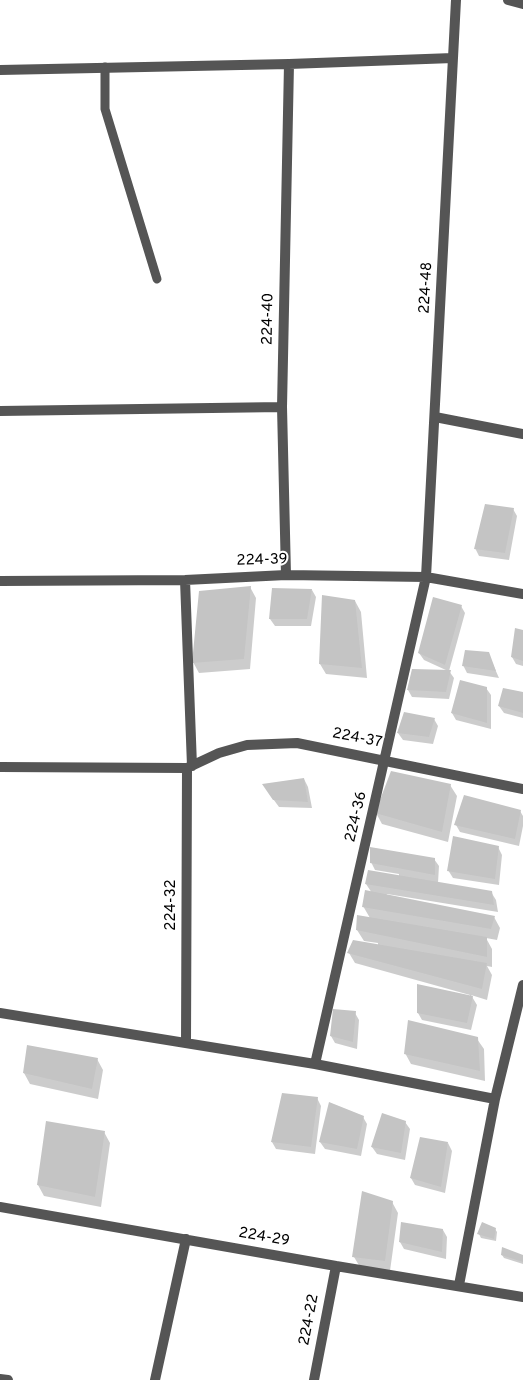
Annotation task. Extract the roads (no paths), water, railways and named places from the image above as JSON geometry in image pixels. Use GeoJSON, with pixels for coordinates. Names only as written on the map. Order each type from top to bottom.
{"type":"FeatureCollection","features":[{"type":"Feature","properties":{"kind":"street","name":"224-48"},"geometry":{"type":"LineString","coordinates":[[426,577],[456,0]]}},
{"type":"Feature","properties":{"kind":"street"},"geometry":{"type":"LineString","coordinates":[[508,0],[523,4]]}},
{"type":"Feature","properties":{"kind":"street"},"geometry":{"type":"LineString","coordinates":[[0,70],[290,64],[453,58]]}},
{"type":"Feature","properties":{"kind":"street","name":"224-40"},"geometry":{"type":"LineString","coordinates":[[286,574],[282,407],[290,64]]}},
{"type":"Feature","properties":{"kind":"street"},"geometry":{"type":"LineString","coordinates":[[0,411],[282,407]]}},
{"type":"Feature","properties":{"kind":"street"},"geometry":{"type":"LineString","coordinates":[[435,417],[523,434]]}},
{"type":"Feature","properties":{"kind":"street","name":"224-39"},"geometry":{"type":"LineString","coordinates":[[0,581],[185,580],[286,574],[426,577],[523,594]]}},
{"type":"Feature","properties":{"kind":"street","name":"224-36"},"geometry":{"type":"LineString","coordinates":[[315,1064],[386,760],[426,577]]}},
{"type":"Feature","properties":{"kind":"street","name":"224-32"},"geometry":{"type":"LineString","coordinates":[[185,580],[189,767],[186,1043]]}},
{"type":"Feature","properties":{"kind":"street","name":"224-37"},"geometry":{"type":"LineString","coordinates":[[189,767],[219,754],[247,745],[297,743],[523,788]]}},
{"type":"Feature","properties":{"kind":"street"},"geometry":{"type":"LineString","coordinates":[[0,767],[189,767]]}},
{"type":"Feature","properties":{"kind":"street"},"geometry":{"type":"LineString","coordinates":[[460,1285],[495,1099],[523,985]]}},
{"type":"Feature","properties":{"kind":"street"},"geometry":{"type":"LineString","coordinates":[[0,1013],[315,1064],[495,1099]]}},
{"type":"Feature","properties":{"kind":"street","name":"224-29"},"geometry":{"type":"LineString","coordinates":[[0,1207],[336,1266],[523,1296]]}},
{"type":"Feature","properties":{"kind":"street"},"geometry":{"type":"LineString","coordinates":[[155,1380],[186,1239]]}},
{"type":"Feature","properties":{"kind":"street","name":"224-22"},"geometry":{"type":"LineString","coordinates":[[314,1380],[336,1266]]}},
{"type":"Feature","properties":{"kind":"street"},"geometry":{"type":"LineString","coordinates":[[0,1379],[8,1380]]}},
{"type":"Feature","properties":{"kind":"lane"},"geometry":{"type":"LineString","coordinates":[[105,67],[105,109],[157,280]]}}]}
